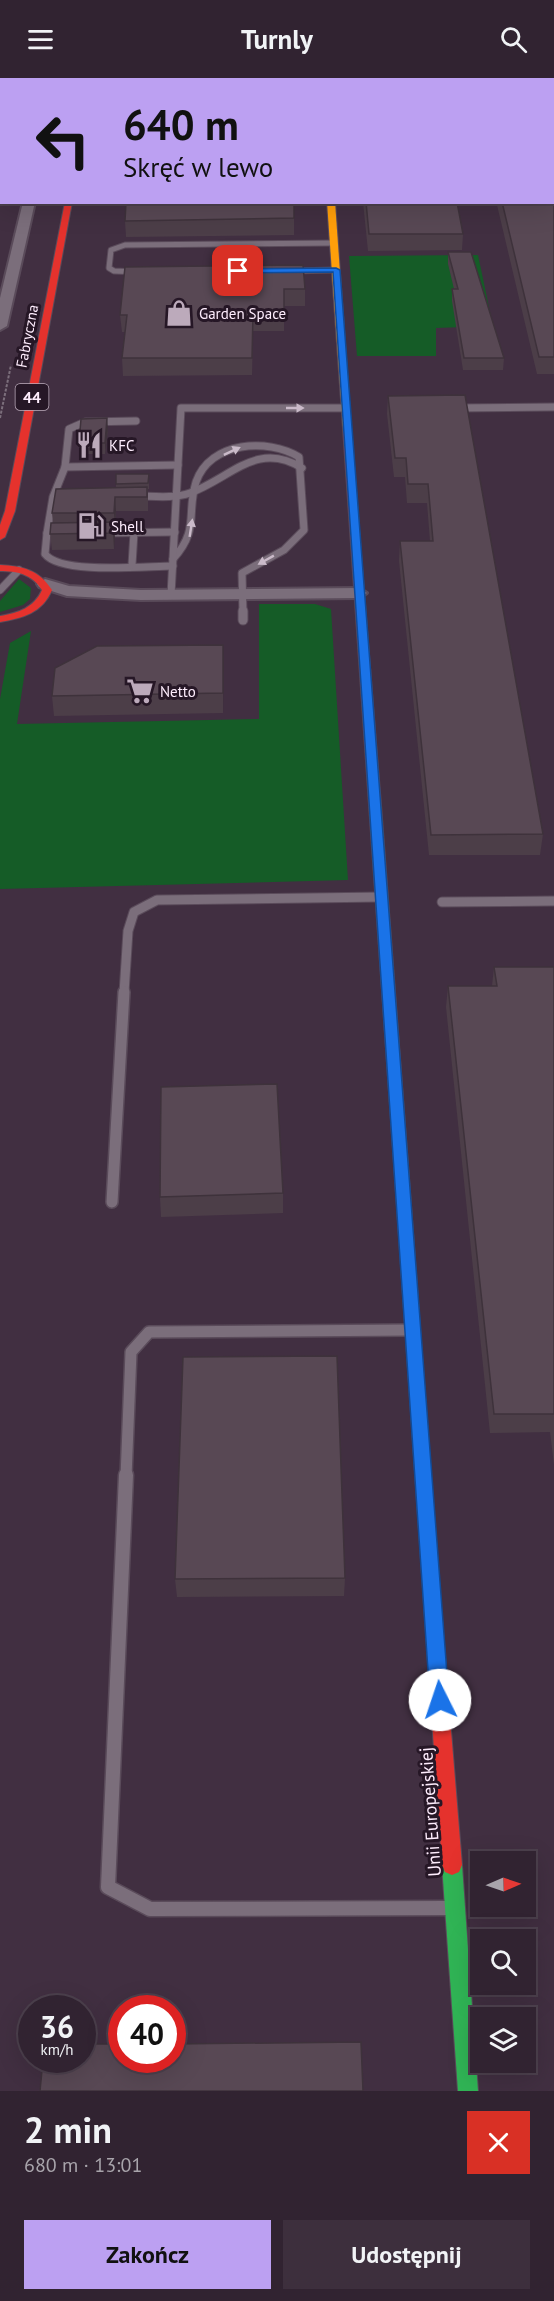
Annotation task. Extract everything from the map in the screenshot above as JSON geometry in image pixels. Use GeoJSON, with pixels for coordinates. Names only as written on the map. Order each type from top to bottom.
{"type":"FeatureCollection","features":[{"type":"Feature","properties":{"kind":"street"},"geometry":{"type":"LineString","coordinates":[[0,326],[3,300],[28,204]]}},
{"type":"Feature","properties":{"kind":"street","name":"Fabryczna"},"geometry":{"type":"LineString","coordinates":[[0,537],[10,511],[69,204]]}},
{"type":"Feature","properties":{"kind":"street","name":"Unii Europejskiej"},"geometry":{"type":"LineString","coordinates":[[331,204],[468,2091]]}},
{"type":"Feature","properties":{"kind":"street","name":"Fabryczna"},"geometry":{"type":"LineString","coordinates":[[10,511],[11,552],[19,570]]}},
{"type":"Feature","properties":{"kind":"street"},"geometry":{"type":"LineString","coordinates":[[0,568],[19,570],[36,576],[45,584],[67,591],[141,595],[359,593]]}},
{"type":"Feature","properties":{"kind":"street"},"geometry":{"type":"LineString","coordinates":[[34,609],[46,596],[45,584]]}},
{"type":"Feature","properties":{"kind":"street"},"geometry":{"type":"LineString","coordinates":[[2,622],[34,609],[57,603],[141,595]]}},
{"type":"Feature","properties":{"kind":"lane"},"geometry":{"type":"LineString","coordinates":[[151,272],[114,271],[109,268],[111,250],[125,245],[334,243]]}},
{"type":"Feature","properties":{"kind":"lane"},"geometry":{"type":"LineString","coordinates":[[281,271],[336,270]]}},
{"type":"Feature","properties":{"kind":"lane"},"geometry":{"type":"LineString","coordinates":[[448,408],[554,407]]}},
{"type":"Feature","properties":{"kind":"lane"},"geometry":{"type":"LineString","coordinates":[[171,595],[181,408],[346,408]]}},
{"type":"Feature","properties":{"kind":"lane"},"geometry":{"type":"LineString","coordinates":[[136,421],[85,422],[69,429],[64,467],[53,497],[44,552],[52,561],[75,565],[173,562],[187,545],[198,477],[212,461],[249,444],[289,448],[299,457],[302,468],[304,531],[284,550],[242,573],[243,620]]}},
{"type":"Feature","properties":{"kind":"lane"},"geometry":{"type":"LineString","coordinates":[[128,496],[177,496],[195,491],[261,457],[285,456],[302,468]]}},
{"type":"Feature","properties":{"kind":"lane"},"geometry":{"type":"LineString","coordinates":[[64,467],[178,465]]}},
{"type":"Feature","properties":{"kind":"lane"},"geometry":{"type":"LineString","coordinates":[[53,497],[64,496]]}},
{"type":"Feature","properties":{"kind":"lane"},"geometry":{"type":"LineString","coordinates":[[132,565],[134,532]]}},
{"type":"Feature","properties":{"kind":"lane"},"geometry":{"type":"LineString","coordinates":[[90,533],[175,532]]}},
{"type":"Feature","properties":{"kind":"lane"},"geometry":{"type":"LineString","coordinates":[[47,533],[69,533]]}},
{"type":"Feature","properties":{"kind":"lane"},"geometry":{"type":"LineString","coordinates":[[0,590],[19,570]]}},
{"type":"Feature","properties":{"kind":"lane"},"geometry":{"type":"LineString","coordinates":[[112,1202],[128,931],[134,912],[157,900],[382,897]]}},
{"type":"Feature","properties":{"kind":"lane"},"geometry":{"type":"LineString","coordinates":[[442,902],[554,901]]}},
{"type":"Feature","properties":{"kind":"lane"},"geometry":{"type":"LineString","coordinates":[[413,1330],[149,1332],[131,1352],[108,1887],[150,1909],[455,1908]]}},
{"type":"Feature","properties":{"kind":"green space"},"geometry":{"type":"Polygon","coordinates":[[[478,255],[493,326],[436,328],[436,356],[357,356],[349,256],[478,255]]]}},
{"type":"Feature","properties":{"kind":"green space"},"geometry":{"type":"Polygon","coordinates":[[[19,579],[31,588],[30,599],[23,605],[0,612],[0,601],[19,579]]]}},
{"type":"Feature","properties":{"kind":"green space"},"geometry":{"type":"Polygon","coordinates":[[[259,604],[315,604],[331,609],[348,880],[0,889],[0,699],[10,643],[31,631],[17,724],[259,719],[259,604]]]}},
{"type":"Feature","properties":{"kind":"building"},"geometry":{"type":"Polygon","coordinates":[[[126,204],[294,204],[294,218],[125,221],[126,204]]]}},
{"type":"Feature","properties":{"kind":"building"},"geometry":{"type":"Polygon","coordinates":[[[366,204],[457,204],[463,234],[369,234],[366,204]]]}},
{"type":"Feature","properties":{"kind":"building"},"geometry":{"type":"Polygon","coordinates":[[[502,204],[554,204],[554,357],[539,357],[502,204]]]}},
{"type":"Feature","properties":{"kind":"building"},"geometry":{"type":"Polygon","coordinates":[[[448,252],[471,252],[504,358],[464,358],[452,289],[458,289],[448,252]]]}},
{"type":"Feature","properties":{"kind":"building"},"geometry":{"type":"Polygon","coordinates":[[[303,265],[305,289],[284,289],[284,314],[253,314],[252,358],[122,358],[127,315],[120,315],[125,267],[303,265]]]}},
{"type":"Feature","properties":{"kind":"building"},"geometry":{"type":"Polygon","coordinates":[[[465,395],[543,834],[431,835],[400,541],[433,541],[428,484],[408,484],[406,458],[395,458],[388,396],[465,395]]]}},
{"type":"Feature","properties":{"kind":"building"},"geometry":{"type":"Polygon","coordinates":[[[107,418],[105,443],[79,443],[81,419],[107,418]]]}},
{"type":"Feature","properties":{"kind":"building"},"geometry":{"type":"Polygon","coordinates":[[[116,474],[149,474],[148,483],[116,484],[116,474]]]}},
{"type":"Feature","properties":{"kind":"building"},"geometry":{"type":"Polygon","coordinates":[[[147,487],[147,497],[115,497],[114,513],[52,513],[56,489],[147,487]]]}},
{"type":"Feature","properties":{"kind":"building"},"geometry":{"type":"Polygon","coordinates":[[[114,522],[113,533],[50,534],[51,523],[114,522]]]}},
{"type":"Feature","properties":{"kind":"building"},"geometry":{"type":"Polygon","coordinates":[[[223,645],[223,693],[52,696],[55,668],[97,646],[223,645]]]}},
{"type":"Feature","properties":{"kind":"building"},"geometry":{"type":"Polygon","coordinates":[[[494,967],[554,967],[554,1414],[494,1414],[448,986],[497,986],[494,967]]]}},
{"type":"Feature","properties":{"kind":"building"},"geometry":{"type":"Polygon","coordinates":[[[277,1084],[283,1193],[160,1197],[161,1087],[277,1084]]]}},
{"type":"Feature","properties":{"kind":"building"},"geometry":{"type":"Polygon","coordinates":[[[337,1356],[345,1578],[175,1579],[183,1357],[337,1356]]]}},
{"type":"Feature","properties":{"kind":"building"},"geometry":{"type":"Polygon","coordinates":[[[361,2042],[363,2091],[40,2091],[42,2073],[96,2073],[96,2044],[108,2044],[108,2073],[186,2073],[186,2044],[361,2042]]]}},
{"type":"Feature","properties":{"kind":"traffic: fast"},"geometry":{"type":"LineString","coordinates":[[375,805],[402,1178]]}},
{"type":"Feature","properties":{"kind":"traffic: fast"},"geometry":{"type":"LineString","coordinates":[[452,1865],[468,2091]]}},
{"type":"Feature","properties":{"kind":"traffic: slow"},"geometry":{"type":"LineString","coordinates":[[331,204],[347,428]]}},
{"type":"Feature","properties":{"kind":"traffic: slow"},"geometry":{"type":"LineString","coordinates":[[402,1178],[429,1560]]}},
{"type":"Feature","properties":{"kind":"traffic: jam"},"geometry":{"type":"LineString","coordinates":[[0,537],[10,511],[69,204]]}},
{"type":"Feature","properties":{"kind":"traffic: jam"},"geometry":{"type":"LineString","coordinates":[[347,428],[375,805]]}},
{"type":"Feature","properties":{"kind":"traffic: jam"},"geometry":{"type":"LineString","coordinates":[[0,568],[27,572],[38,579],[47,590],[40,603],[34,608],[22,614],[0,619]]}},
{"type":"Feature","properties":{"kind":"traffic: jam"},"geometry":{"type":"LineString","coordinates":[[429,1560],[452,1865]]}},
{"type":"Feature","properties":{"kind":"place","name":"Garden Space"},"geometry":{"type":"Point","coordinates":[179,313]}},
{"type":"Feature","properties":{"kind":"place","name":"KFC"},"geometry":{"type":"Point","coordinates":[89,445]}},
{"type":"Feature","properties":{"kind":"place","name":"Shell"},"geometry":{"type":"Point","coordinates":[91,526]}},
{"type":"Feature","properties":{"kind":"place","name":"Netto"},"geometry":{"type":"Point","coordinates":[140,691]}},
{"type":"Feature","properties":{"kind":"route"},"geometry":{"type":"LineString","coordinates":[[238,271],[336,270],[440,1700]]}}]}
